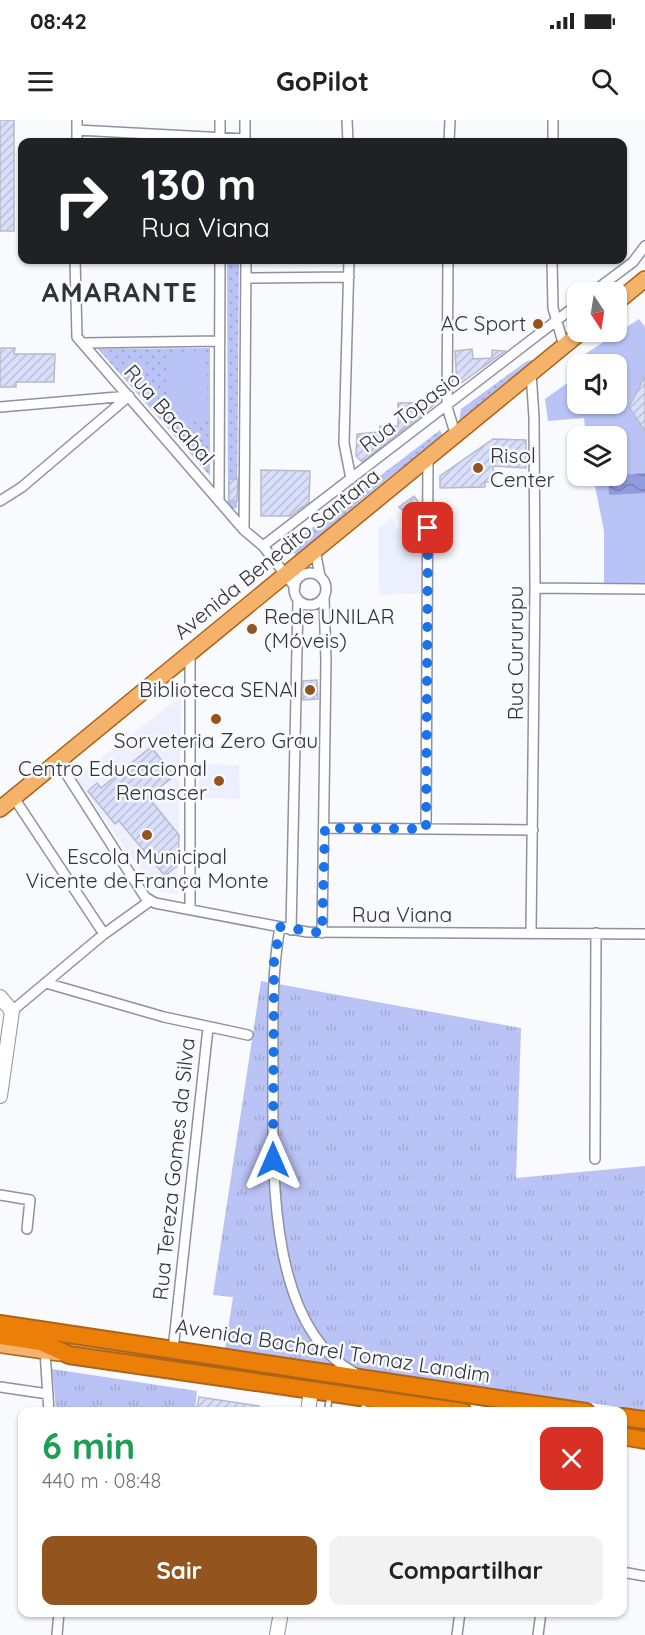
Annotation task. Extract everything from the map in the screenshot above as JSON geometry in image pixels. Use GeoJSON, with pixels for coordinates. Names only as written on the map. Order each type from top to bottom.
{"type":"FeatureCollection","features":[{"type":"Feature","properties":{"kind":"highway","name":"Avenida Bacharel Tomaz Landim"},"geometry":{"type":"LineString","coordinates":[[0,1324],[552,1407]]}},
{"type":"Feature","properties":{"kind":"highway","name":"Avenida Bacharel Tomaz Landim"},"geometry":{"type":"LineString","coordinates":[[0,1336],[40,1342],[69,1355],[330,1393],[364,1405],[392,1407]]}},
{"type":"Feature","properties":{"kind":"highway"},"geometry":{"type":"LineString","coordinates":[[627,1418],[645,1420]]}},
{"type":"Feature","properties":{"kind":"highway"},"geometry":{"type":"LineString","coordinates":[[627,1437],[645,1440]]}},
{"type":"Feature","properties":{"kind":"main road"},"geometry":{"type":"LineString","coordinates":[[627,294],[645,279]]}},
{"type":"Feature","properties":{"kind":"main road","name":"Avenida Benedito Santana"},"geometry":{"type":"LineString","coordinates":[[0,809],[569,342]]}},
{"type":"Feature","properties":{"kind":"main road","name":"Avenida Bacharel Tomaz Landim"},"geometry":{"type":"LineString","coordinates":[[0,1319],[66,1327],[73,1335]]}},
{"type":"Feature","properties":{"kind":"main road","name":"Avenida Bacharel Tomaz Landim"},"geometry":{"type":"LineString","coordinates":[[0,1344],[69,1355]]}},
{"type":"Feature","properties":{"kind":"street"},"geometry":{"type":"LineString","coordinates":[[77,120],[77,138]]}},
{"type":"Feature","properties":{"kind":"street"},"geometry":{"type":"LineString","coordinates":[[220,120],[220,138]]}},
{"type":"Feature","properties":{"kind":"street"},"geometry":{"type":"LineString","coordinates":[[245,120],[245,138]]}},
{"type":"Feature","properties":{"kind":"street"},"geometry":{"type":"LineString","coordinates":[[347,120],[348,138]]}},
{"type":"Feature","properties":{"kind":"street"},"geometry":{"type":"LineString","coordinates":[[449,138],[450,120]]}},
{"type":"Feature","properties":{"kind":"street"},"geometry":{"type":"LineString","coordinates":[[553,120],[553,138]]}},
{"type":"Feature","properties":{"kind":"street"},"geometry":{"type":"LineString","coordinates":[[77,130],[191,138]]}},
{"type":"Feature","properties":{"kind":"street"},"geometry":{"type":"LineString","coordinates":[[606,282],[633,262],[645,246]]}},
{"type":"Feature","properties":{"kind":"street","name":"Rua Bacabal"},"geometry":{"type":"LineString","coordinates":[[75,264],[77,337],[244,530],[263,546],[295,587]]}},
{"type":"Feature","properties":{"kind":"street"},"geometry":{"type":"LineString","coordinates":[[219,501],[220,264]]}},
{"type":"Feature","properties":{"kind":"street"},"geometry":{"type":"LineString","coordinates":[[244,530],[246,264]]}},
{"type":"Feature","properties":{"kind":"street"},"geometry":{"type":"LineString","coordinates":[[350,264],[344,443],[351,479]]}},
{"type":"Feature","properties":{"kind":"street"},"geometry":{"type":"LineString","coordinates":[[448,264],[447,407],[456,436]]}},
{"type":"Feature","properties":{"kind":"street"},"geometry":{"type":"LineString","coordinates":[[552,264],[552,295],[556,320],[564,346]]}},
{"type":"Feature","properties":{"kind":"street"},"geometry":{"type":"LineString","coordinates":[[246,278],[350,277]]}},
{"type":"Feature","properties":{"kind":"street","name":"Rua Topasio"},"geometry":{"type":"LineString","coordinates":[[263,546],[447,407],[567,312]]}},
{"type":"Feature","properties":{"kind":"street"},"geometry":{"type":"LineString","coordinates":[[84,344],[219,341]]}},
{"type":"Feature","properties":{"kind":"street","name":"Rua Cururupu"},"geometry":{"type":"LineString","coordinates":[[531,373],[534,417],[535,588],[531,932]]}},
{"type":"Feature","properties":{"kind":"street"},"geometry":{"type":"LineString","coordinates":[[0,406],[129,396]]}},
{"type":"Feature","properties":{"kind":"street"},"geometry":{"type":"LineString","coordinates":[[0,501],[22,487],[129,396]]}},
{"type":"Feature","properties":{"kind":"street"},"geometry":{"type":"LineString","coordinates":[[426,829],[428,458]]}},
{"type":"Feature","properties":{"kind":"street"},"geometry":{"type":"LineString","coordinates":[[315,550],[320,576],[326,589],[324,597],[326,661],[322,933]]}},
{"type":"Feature","properties":{"kind":"street"},"geometry":{"type":"LineString","coordinates":[[291,930],[298,601],[295,587],[301,577],[307,574],[320,576]]}},
{"type":"Feature","properties":{"kind":"street"},"geometry":{"type":"LineString","coordinates":[[535,588],[645,589]]}},
{"type":"Feature","properties":{"kind":"street"},"geometry":{"type":"LineString","coordinates":[[298,601],[312,605],[324,597]]}},
{"type":"Feature","properties":{"kind":"street"},"geometry":{"type":"LineString","coordinates":[[190,652],[190,908]]}},
{"type":"Feature","properties":{"kind":"street"},"geometry":{"type":"LineString","coordinates":[[0,1096],[12,1011],[104,934],[150,901],[144,897],[58,761]]}},
{"type":"Feature","properties":{"kind":"street"},"geometry":{"type":"LineString","coordinates":[[14,798],[104,934]]}},
{"type":"Feature","properties":{"kind":"street"},"geometry":{"type":"LineString","coordinates":[[325,828],[533,830]]}},
{"type":"Feature","properties":{"kind":"street","name":"Rua Viana"},"geometry":{"type":"LineString","coordinates":[[150,901],[291,930],[322,933],[645,934]]}},
{"type":"Feature","properties":{"kind":"street"},"geometry":{"type":"LineString","coordinates":[[280,927],[274,962],[273,997],[273,1160],[278,1224],[292,1285],[308,1326],[319,1342],[346,1369],[371,1380]]}},
{"type":"Feature","properties":{"kind":"street"},"geometry":{"type":"LineString","coordinates":[[595,1159],[596,933]]}},
{"type":"Feature","properties":{"kind":"street"},"geometry":{"type":"LineString","coordinates":[[46,983],[208,1028],[248,1035]]}},
{"type":"Feature","properties":{"kind":"street"},"geometry":{"type":"LineString","coordinates":[[0,997],[12,1011]]}},
{"type":"Feature","properties":{"kind":"street","name":"Rua Tereza Gomes da Silva"},"geometry":{"type":"LineString","coordinates":[[173,1350],[208,1028]]}},
{"type":"Feature","properties":{"kind":"street"},"geometry":{"type":"LineString","coordinates":[[0,1195],[30,1200],[27,1229]]}},
{"type":"Feature","properties":{"kind":"street"},"geometry":{"type":"LineString","coordinates":[[45,1351],[49,1407]]}},
{"type":"Feature","properties":{"kind":"street"},"geometry":{"type":"LineString","coordinates":[[0,1387],[48,1394]]}},
{"type":"Feature","properties":{"kind":"street"},"geometry":{"type":"LineString","coordinates":[[309,1407],[311,1390]]}},
{"type":"Feature","properties":{"kind":"street"},"geometry":{"type":"LineString","coordinates":[[627,1573],[645,1576]]}},
{"type":"Feature","properties":{"kind":"street"},"geometry":{"type":"LineString","coordinates":[[57,1635],[59,1617]]}},
{"type":"Feature","properties":{"kind":"street"},"geometry":{"type":"LineString","coordinates":[[278,1635],[280,1617]]}},
{"type":"Feature","properties":{"kind":"street"},"geometry":{"type":"LineString","coordinates":[[457,1635],[459,1617]]}},
{"type":"Feature","properties":{"kind":"street"},"geometry":{"type":"LineString","coordinates":[[538,1635],[541,1617]]}},
{"type":"Feature","properties":{"kind":"lane"},"geometry":{"type":"LineString","coordinates":[[328,1407],[330,1393]]}},
{"type":"Feature","properties":{"kind":"shaded area"},"geometry":{"type":"Polygon","coordinates":[[[392,517],[397,529],[424,522],[422,593],[379,595],[378,530],[392,517]]]}},
{"type":"Feature","properties":{"kind":"shaded area","name":"Escola Municipal Vicente de França Monte"},"geometry":{"type":"Polygon","coordinates":[[[181,696],[178,894],[154,890],[77,780],[83,772],[181,696]]]}},
{"type":"Feature","properties":{"kind":"shaded area","name":"Centro Educacional Renascer"},"geometry":{"type":"Polygon","coordinates":[[[199,764],[239,765],[240,799],[199,798],[199,764]]]}},
{"type":"Feature","properties":{"kind":"green space"},"geometry":{"type":"Polygon","coordinates":[[[227,264],[239,264],[237,508],[231,509],[228,504],[227,264]]]}},
{"type":"Feature","properties":{"kind":"green space"},"geometry":{"type":"Polygon","coordinates":[[[639,319],[645,327],[645,585],[604,585],[604,531],[595,486],[627,486],[627,426],[585,426],[584,418],[548,421],[545,399],[567,383],[567,414],[627,414],[627,354],[585,354],[604,342],[627,342],[627,327],[639,319]]]}},
{"type":"Feature","properties":{"kind":"green space"},"geometry":{"type":"Polygon","coordinates":[[[210,348],[210,476],[98,349],[210,348]]]}},
{"type":"Feature","properties":{"kind":"green space"},"geometry":{"type":"Polygon","coordinates":[[[206,351],[208,422],[169,423],[167,352],[206,351]]]}},
{"type":"Feature","properties":{"kind":"green space"},"geometry":{"type":"Polygon","coordinates":[[[532,360],[535,363],[464,425],[459,422],[461,409],[527,361],[532,360]]]}},
{"type":"Feature","properties":{"kind":"green space"},"geometry":{"type":"Polygon","coordinates":[[[440,430],[443,437],[424,458],[397,471],[346,513],[328,535],[299,558],[292,551],[291,544],[440,430]]]}},
{"type":"Feature","properties":{"kind":"green space"},"geometry":{"type":"Polygon","coordinates":[[[261,981],[521,1028],[516,1178],[645,1166],[645,1411],[225,1349],[233,1297],[213,1295],[261,981]]]}},
{"type":"Feature","properties":{"kind":"green space"},"geometry":{"type":"Polygon","coordinates":[[[52,1369],[197,1391],[195,1407],[56,1407],[52,1369]]]}},
{"type":"Feature","properties":{"kind":"water"},"geometry":{"type":"Polygon","coordinates":[[[645,473],[645,493],[609,495],[609,486],[627,486],[627,474],[645,473]]]}},
{"type":"Feature","properties":{"kind":"building"},"geometry":{"type":"Polygon","coordinates":[[[0,120],[14,120],[14,231],[0,231],[0,120]]]}},
{"type":"Feature","properties":{"kind":"building"},"geometry":{"type":"Polygon","coordinates":[[[0,348],[15,348],[14,354],[55,354],[54,382],[16,382],[16,387],[0,387],[0,348]]]}},
{"type":"Feature","properties":{"kind":"building"},"geometry":{"type":"Polygon","coordinates":[[[472,349],[473,359],[492,358],[492,350],[505,351],[457,386],[455,351],[472,349]]]}},
{"type":"Feature","properties":{"kind":"building"},"geometry":{"type":"Polygon","coordinates":[[[645,376],[645,431],[629,407],[645,376]]]}},
{"type":"Feature","properties":{"kind":"building"},"geometry":{"type":"Polygon","coordinates":[[[438,402],[362,462],[356,456],[357,434],[380,432],[380,426],[398,426],[398,403],[438,402]]]}},
{"type":"Feature","properties":{"kind":"building"},"geometry":{"type":"Polygon","coordinates":[[[493,439],[526,440],[526,468],[493,466],[494,482],[485,482],[485,487],[440,488],[440,476],[493,439]]]}},
{"type":"Feature","properties":{"kind":"building"},"geometry":{"type":"Polygon","coordinates":[[[261,470],[310,471],[309,502],[290,516],[261,516],[261,470]]]}},
{"type":"Feature","properties":{"kind":"building"},"geometry":{"type":"Polygon","coordinates":[[[229,479],[238,479],[237,501],[229,501],[229,479]]]}},
{"type":"Feature","properties":{"kind":"building"},"geometry":{"type":"Polygon","coordinates":[[[414,496],[421,506],[408,515],[399,507],[414,496]]]}},
{"type":"Feature","properties":{"kind":"building","name":"Biblioteca SENAI"},"geometry":{"type":"Polygon","coordinates":[[[317,680],[318,699],[303,700],[303,681],[317,680]]]}},
{"type":"Feature","properties":{"kind":"building"},"geometry":{"type":"Polygon","coordinates":[[[151,747],[174,776],[148,797],[179,835],[178,865],[165,876],[119,821],[115,824],[88,791],[97,783],[101,788],[151,747]]]}},
{"type":"Feature","properties":{"kind":"building"},"geometry":{"type":"Polygon","coordinates":[[[199,1397],[259,1406],[259,1407],[197,1407],[199,1397]]]}},
{"type":"Feature","properties":{"kind":"place","name":"AC Sport"},"geometry":{"type":"Point","coordinates":[538,324]}},
{"type":"Feature","properties":{"kind":"place","name":"Risol Center"},"geometry":{"type":"Point","coordinates":[478,468]}},
{"type":"Feature","properties":{"kind":"place","name":"Rede UNILAR (Móveis)"},"geometry":{"type":"Point","coordinates":[252,629]}},
{"type":"Feature","properties":{"kind":"place","name":"Biblioteca SENAI"},"geometry":{"type":"Point","coordinates":[310,690]}},
{"type":"Feature","properties":{"kind":"place","name":"Sorveteria Zero Grau"},"geometry":{"type":"Point","coordinates":[216,719]}},
{"type":"Feature","properties":{"kind":"place","name":"Centro Educacional Renascer"},"geometry":{"type":"Point","coordinates":[219,781]}},
{"type":"Feature","properties":{"kind":"place","name":"Escola Municipal Vicente de França Monte"},"geometry":{"type":"Point","coordinates":[147,835]}},
{"type":"Feature","properties":{"kind":"district","name":"AMARANTE"},"geometry":{"type":"Point","coordinates":[120,293]}},
{"type":"Feature","properties":{"kind":"route"},"geometry":{"type":"LineString","coordinates":[[273,1160],[274,962],[280,927],[322,933],[325,828],[426,829],[428,528]]}}]}
